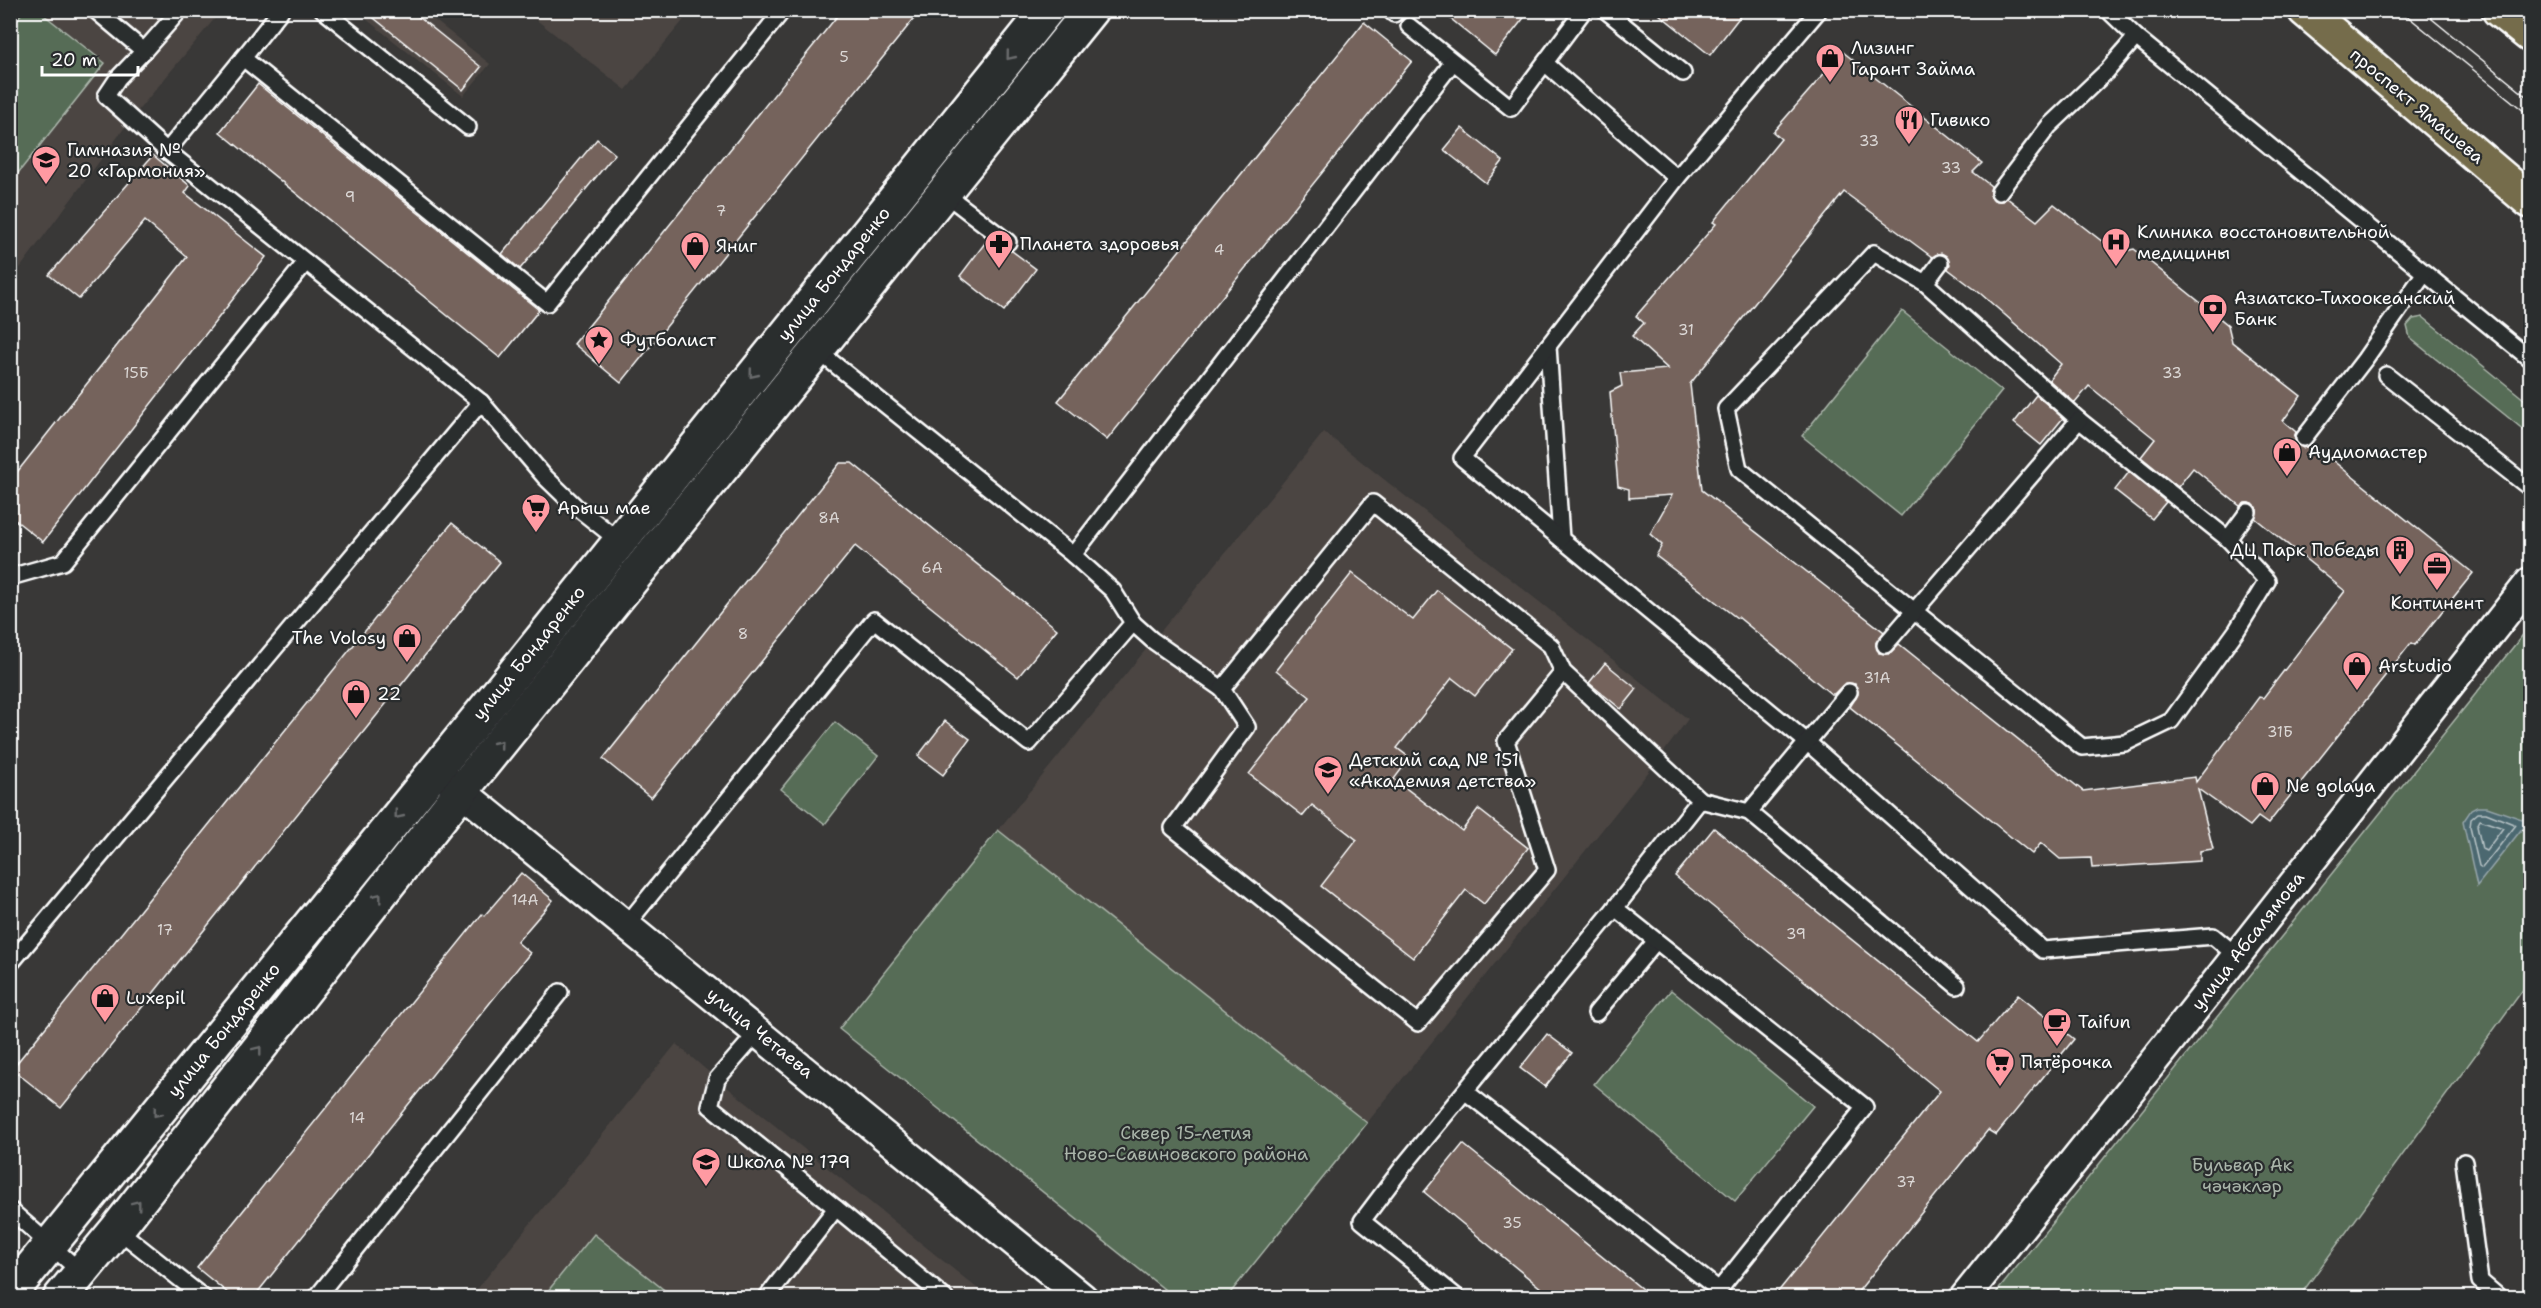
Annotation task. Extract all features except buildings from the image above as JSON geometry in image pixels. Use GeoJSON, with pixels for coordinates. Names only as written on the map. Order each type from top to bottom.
{"type":"FeatureCollection","features":[{"type":"Feature","properties":{"kind":"main road","name":"проспект Ямашева"},"geometry":{"type":"LineString","coordinates":[[2305,10],[2530,201]]}},
{"type":"Feature","properties":{"kind":"main road"},"geometry":{"type":"LineString","coordinates":[[2499,10],[2530,35]]}},
{"type":"Feature","properties":{"kind":"street","name":"улица Бондаренко"},"geometry":{"type":"LineString","coordinates":[[10,1294],[1047,10]]}},
{"type":"Feature","properties":{"kind":"street","name":"улица Бондаренко"},"geometry":{"type":"LineString","coordinates":[[60,1298],[117,1229],[462,790],[1091,10]]}},
{"type":"Feature","properties":{"kind":"street","name":"улица Абсалямова"},"geometry":{"type":"LineString","coordinates":[[1964,1298],[2237,956],[2530,582]]}},
{"type":"Feature","properties":{"kind":"street","name":"улица Четаева"},"geometry":{"type":"LineString","coordinates":[[435,769],[1083,1298]]}},
{"type":"Feature","properties":{"kind":"lane"},"geometry":{"type":"LineString","coordinates":[[95,10],[144,51]]}},
{"type":"Feature","properties":{"kind":"lane"},"geometry":{"type":"LineString","coordinates":[[180,10],[118,78],[106,96],[167,151],[481,402],[544,477],[645,564]]}},
{"type":"Feature","properties":{"kind":"lane"},"geometry":{"type":"LineString","coordinates":[[167,151],[281,10]]}},
{"type":"Feature","properties":{"kind":"lane"},"geometry":{"type":"LineString","coordinates":[[323,10],[468,127]]}},
{"type":"Feature","properties":{"kind":"lane"},"geometry":{"type":"LineString","coordinates":[[243,58],[547,303],[783,10]]}},
{"type":"Feature","properties":{"kind":"lane"},"geometry":{"type":"LineString","coordinates":[[1409,26],[1511,108],[1584,10]]}},
{"type":"Feature","properties":{"kind":"lane"},"geometry":{"type":"LineString","coordinates":[[1605,10],[1683,73]]}},
{"type":"Feature","properties":{"kind":"lane"},"geometry":{"type":"LineString","coordinates":[[1819,10],[1677,178],[1462,458],[1807,742],[2043,950],[2213,936],[2237,956]]}},
{"type":"Feature","properties":{"kind":"lane"},"geometry":{"type":"LineString","coordinates":[[2108,10],[2136,37],[2530,359]]}},
{"type":"Feature","properties":{"kind":"lane"},"geometry":{"type":"LineString","coordinates":[[1999,192],[2049,126],[2107,71],[2136,37]]}},
{"type":"Feature","properties":{"kind":"lane"},"geometry":{"type":"LineString","coordinates":[[1073,555],[1453,62]]}},
{"type":"Feature","properties":{"kind":"lane"},"geometry":{"type":"LineString","coordinates":[[1546,64],[1677,178]]}},
{"type":"Feature","properties":{"kind":"lane"},"geometry":{"type":"LineString","coordinates":[[944,194],[1008,242]]}},
{"type":"Feature","properties":{"kind":"lane"},"geometry":{"type":"LineString","coordinates":[[1874,253],[1925,283],[2079,420],[2228,539],[2267,581],[2237,630],[2171,721],[2125,743],[2082,747],[1739,469],[1726,409],[1874,253]]}},
{"type":"Feature","properties":{"kind":"lane"},"geometry":{"type":"LineString","coordinates":[[10,580],[14,576],[63,562],[306,262]]}},
{"type":"Feature","properties":{"kind":"lane"},"geometry":{"type":"LineString","coordinates":[[1925,283],[1940,263]]}},
{"type":"Feature","properties":{"kind":"lane"},"geometry":{"type":"LineString","coordinates":[[2304,438],[2365,359],[2424,274]]}},
{"type":"Feature","properties":{"kind":"lane"},"geometry":{"type":"LineString","coordinates":[[1548,346],[1561,539]]}},
{"type":"Feature","properties":{"kind":"lane"},"geometry":{"type":"LineString","coordinates":[[818,351],[1073,555],[1113,591],[1133,623],[1152,640],[1222,689],[1247,727],[1173,828],[1418,1023],[1547,870],[1506,741],[1563,672]]}},
{"type":"Feature","properties":{"kind":"lane"},"geometry":{"type":"LineString","coordinates":[[2386,375],[2530,488]]}},
{"type":"Feature","properties":{"kind":"lane"},"geometry":{"type":"LineString","coordinates":[[10,964],[481,402]]}},
{"type":"Feature","properties":{"kind":"lane"},"geometry":{"type":"LineString","coordinates":[[1885,645],[2079,420]]}},
{"type":"Feature","properties":{"kind":"lane"},"geometry":{"type":"LineString","coordinates":[[1222,689],[1373,503],[1551,646],[1563,672],[1700,800],[1749,812],[1957,986]]}},
{"type":"Feature","properties":{"kind":"lane"},"geometry":{"type":"LineString","coordinates":[[2228,539],[2248,512]]}},
{"type":"Feature","properties":{"kind":"lane"},"geometry":{"type":"LineString","coordinates":[[627,924],[874,620],[1029,743],[1133,623]]}},
{"type":"Feature","properties":{"kind":"lane"},"geometry":{"type":"LineString","coordinates":[[1749,812],[1849,692]]}},
{"type":"Feature","properties":{"kind":"lane"},"geometry":{"type":"LineString","coordinates":[[1458,1298],[1362,1221],[1405,1164],[1466,1092],[1700,800]]}},
{"type":"Feature","properties":{"kind":"lane"},"geometry":{"type":"LineString","coordinates":[[1466,1092],[1719,1290],[1865,1107],[1615,908]]}},
{"type":"Feature","properties":{"kind":"lane"},"geometry":{"type":"LineString","coordinates":[[1596,1013],[1656,941]]}},
{"type":"Feature","properties":{"kind":"lane"},"geometry":{"type":"LineString","coordinates":[[316,1298],[560,992]]}},
{"type":"Feature","properties":{"kind":"lane"},"geometry":{"type":"LineString","coordinates":[[758,1032],[717,1078],[710,1106],[945,1298]]}},
{"type":"Feature","properties":{"kind":"lane"},"geometry":{"type":"LineString","coordinates":[[2464,1162],[2480,1281],[2500,1298]]}},
{"type":"Feature","properties":{"kind":"lane"},"geometry":{"type":"LineString","coordinates":[[766,1298],[836,1208]]}},
{"type":"Feature","properties":{"kind":"lane"},"geometry":{"type":"LineString","coordinates":[[10,1210],[81,1272]]}},
{"type":"Feature","properties":{"kind":"lane"},"geometry":{"type":"LineString","coordinates":[[117,1229],[204,1298]]}},
{"type":"Feature","properties":{"kind":"shaded area","name":"Гимназия № 20 «Гармония»"},"geometry":{"type":"Polygon","coordinates":[[[11,11],[221,11],[131,119],[11,280],[11,11]]]}},
{"type":"Feature","properties":{"kind":"shaded area"},"geometry":{"type":"Polygon","coordinates":[[[356,11],[423,11],[490,64],[463,96],[356,11]]]}},
{"type":"Feature","properties":{"kind":"shaded area"},"geometry":{"type":"Polygon","coordinates":[[[525,11],[691,11],[626,90],[525,11]]]}},
{"type":"Feature","properties":{"kind":"shaded area","name":"Детский сад № 151 «Академия детства»"},"geometry":{"type":"Polygon","coordinates":[[[1324,432],[1688,719],[1658,760],[1367,1123],[998,830],[1324,432]]]}},
{"type":"Feature","properties":{"kind":"shaded area","name":"Школа № 179"},"geometry":{"type":"Polygon","coordinates":[[[676,1044],[717,1079],[988,1297],[470,1298],[676,1044]]]}},
{"type":"Feature","properties":{"kind":"green space"},"geometry":{"type":"Polygon","coordinates":[[[24,10],[39,11],[105,63],[11,182],[11,27],[24,10]]]}},
{"type":"Feature","properties":{"kind":"green space"},"geometry":{"type":"Polygon","coordinates":[[[1902,311],[2002,391],[1901,516],[1802,436],[1902,311]]]}},
{"type":"Feature","properties":{"kind":"green space"},"geometry":{"type":"Polygon","coordinates":[[[2423,317],[2530,404],[2530,435],[2410,338],[2407,326],[2413,319],[2423,317]]]}},
{"type":"Feature","properties":{"kind":"green space","name":"Бульвар Ак чәчәкләр"},"geometry":{"type":"Polygon","coordinates":[[[2530,626],[2530,980],[2299,1297],[1992,1298],[2530,626]]]}},
{"type":"Feature","properties":{"kind":"green space"},"geometry":{"type":"Polygon","coordinates":[[[835,722],[878,756],[825,824],[781,789],[835,722]]]}},
{"type":"Feature","properties":{"kind":"green space","name":"Сквер 15-летия Ново-Савиновского района"},"geometry":{"type":"Polygon","coordinates":[[[998,830],[1367,1123],[1227,1297],[1174,1297],[839,1029],[998,830]]]}},
{"type":"Feature","properties":{"kind":"green space"},"geometry":{"type":"Polygon","coordinates":[[[1671,990],[1813,1106],[1735,1201],[1594,1084],[1671,990]]]}},
{"type":"Feature","properties":{"kind":"green space"},"geometry":{"type":"Polygon","coordinates":[[[594,1234],[673,1297],[543,1297],[594,1234]]]}},
{"type":"Feature","properties":{"kind":"water"},"geometry":{"type":"Polygon","coordinates":[[[2477,807],[2487,807],[2528,821],[2477,886],[2463,822],[2471,810],[2477,807]]]}},
{"type":"Feature","properties":{"kind":"tram line"},"geometry":{"type":"LineString","coordinates":[[2400,10],[2530,116]]}},
{"type":"Feature","properties":{"kind":"tram line"},"geometry":{"type":"LineString","coordinates":[[2421,10],[2530,99]]}},
{"type":"Feature","properties":{"kind":"place","name":"Лизинг Гарант Займа"},"geometry":{"type":"Point","coordinates":[1830,84]}},
{"type":"Feature","properties":{"kind":"place","name":"Гивико"},"geometry":{"type":"Point","coordinates":[1909,146]}},
{"type":"Feature","properties":{"kind":"place","name":"Гимназия № 20 «Гармония»"},"geometry":{"type":"Point","coordinates":[46,186]}},
{"type":"Feature","properties":{"kind":"place","name":"Клиника восстановительной медицины"},"geometry":{"type":"Point","coordinates":[2116,268]}},
{"type":"Feature","properties":{"kind":"place","name":"Планета здоровья"},"geometry":{"type":"Point","coordinates":[999,270]}},
{"type":"Feature","properties":{"kind":"place","name":"Яниг"},"geometry":{"type":"Point","coordinates":[695,272]}},
{"type":"Feature","properties":{"kind":"place","name":"Азиатско-Тихоокеанский Банк"},"geometry":{"type":"Point","coordinates":[2213,334]}},
{"type":"Feature","properties":{"kind":"place","name":"Футболист"},"geometry":{"type":"Point","coordinates":[599,366]}},
{"type":"Feature","properties":{"kind":"place","name":"Аудиомастер"},"geometry":{"type":"Point","coordinates":[2287,478]}},
{"type":"Feature","properties":{"kind":"place","name":"Арыш мае"},"geometry":{"type":"Point","coordinates":[536,534]}},
{"type":"Feature","properties":{"kind":"place","name":"ДЦ Парк Победы"},"geometry":{"type":"Point","coordinates":[2400,576]}},
{"type":"Feature","properties":{"kind":"place","name":"Континент"},"geometry":{"type":"Point","coordinates":[2437,592]}},
{"type":"Feature","properties":{"kind":"place","name":"The Volosy"},"geometry":{"type":"Point","coordinates":[407,664]}},
{"type":"Feature","properties":{"kind":"place","name":"Arstudio"},"geometry":{"type":"Point","coordinates":[2357,692]}},
{"type":"Feature","properties":{"kind":"place","name":"22"},"geometry":{"type":"Point","coordinates":[356,720]}},
{"type":"Feature","properties":{"kind":"place","name":"Детский сад № 151 «Академия детства»"},"geometry":{"type":"Point","coordinates":[1328,796]}},
{"type":"Feature","properties":{"kind":"place","name":"Ne golaya"},"geometry":{"type":"Point","coordinates":[2265,812]}},
{"type":"Feature","properties":{"kind":"place","name":"Luxepil"},"geometry":{"type":"Point","coordinates":[105,1024]}},
{"type":"Feature","properties":{"kind":"place","name":"Taifun"},"geometry":{"type":"Point","coordinates":[2057,1048]}},
{"type":"Feature","properties":{"kind":"place","name":"Пятёрочка"},"geometry":{"type":"Point","coordinates":[2000,1088]}},
{"type":"Feature","properties":{"kind":"place","name":"Школа № 179"},"geometry":{"type":"Point","coordinates":[706,1188]}}]}
